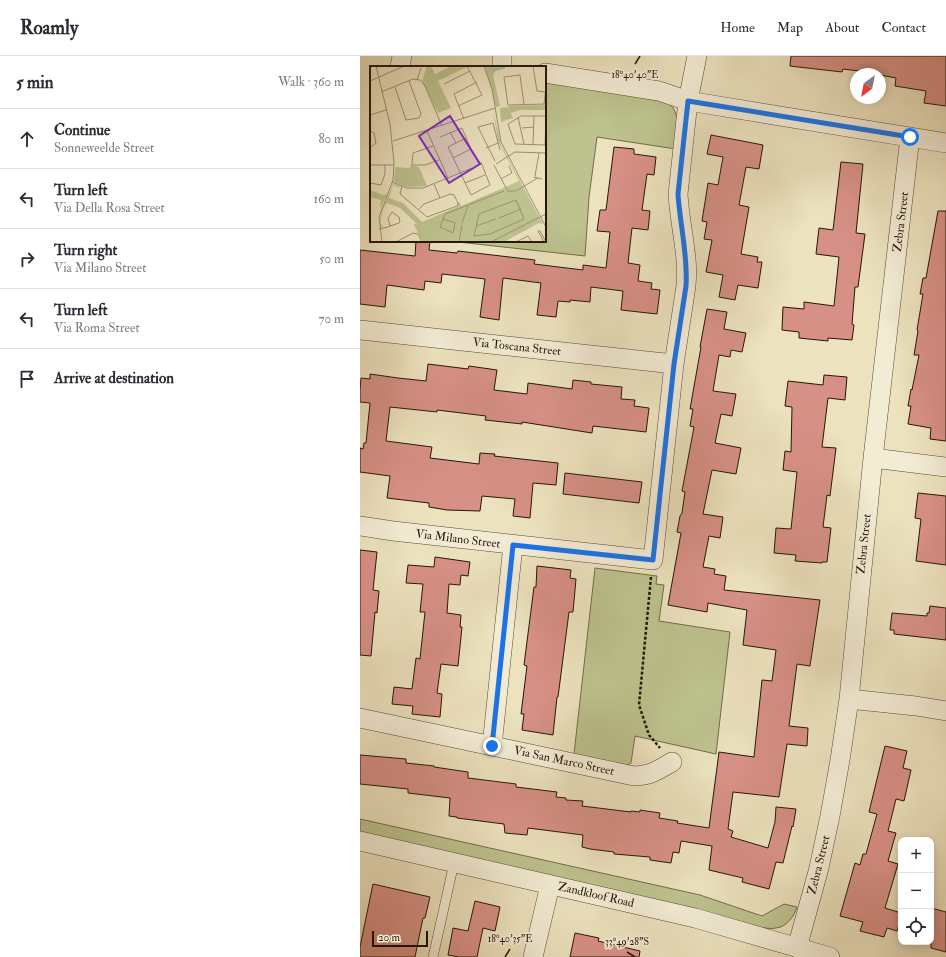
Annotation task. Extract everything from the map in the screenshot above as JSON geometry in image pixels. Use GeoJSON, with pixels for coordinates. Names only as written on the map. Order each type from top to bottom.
{"type":"FeatureCollection","features":[{"type":"Feature","properties":{"kind":"street"},"geometry":{"type":"LineString","coordinates":[[400,66],[402,56]]}},
{"type":"Feature","properties":{"kind":"street"},"geometry":{"type":"LineString","coordinates":[[653,560],[674,364],[686,286],[686,252],[678,194],[688,101],[697,56]]}},
{"type":"Feature","properties":{"kind":"street"},"geometry":{"type":"LineString","coordinates":[[546,73],[659,91],[688,101],[946,144]]}},
{"type":"Feature","properties":{"kind":"street","name":"Zebra Street"},"geometry":{"type":"LineString","coordinates":[[797,948],[819,868],[830,816],[849,699],[873,458],[910,137]]}},
{"type":"Feature","properties":{"kind":"street","name":"Via Toscana Street"},"geometry":{"type":"LineString","coordinates":[[360,330],[674,364]]}},
{"type":"Feature","properties":{"kind":"street"},"geometry":{"type":"LineString","coordinates":[[873,458],[946,467]]}},
{"type":"Feature","properties":{"kind":"street","name":"Via Milano Street"},"geometry":{"type":"LineString","coordinates":[[360,526],[393,532],[653,560]]}},
{"type":"Feature","properties":{"kind":"street"},"geometry":{"type":"LineString","coordinates":[[492,746],[513,545]]}},
{"type":"Feature","properties":{"kind":"street"},"geometry":{"type":"LineString","coordinates":[[849,699],[916,706],[946,711]]}},
{"type":"Feature","properties":{"kind":"street","name":"Via San Marco Street"},"geometry":{"type":"LineString","coordinates":[[360,718],[634,776],[643,776],[654,773],[672,762]]}},
{"type":"Feature","properties":{"kind":"street","name":"Zandkloof Road"},"geometry":{"type":"LineString","coordinates":[[360,841],[695,918],[830,957]]}},
{"type":"Feature","properties":{"kind":"street"},"geometry":{"type":"LineString","coordinates":[[533,957],[550,885]]}},
{"type":"Feature","properties":{"kind":"lane"},"geometry":{"type":"LineString","coordinates":[[433,957],[454,862]]}},
{"type":"Feature","properties":{"kind":"path"},"geometry":{"type":"LineString","coordinates":[[653,560],[639,705],[649,735],[672,762]]}},
{"type":"Feature","properties":{"kind":"green space"},"geometry":{"type":"Polygon","coordinates":[[[546,80],[661,101],[673,108],[676,113],[676,149],[597,137],[589,197],[585,256],[458,242],[546,242],[546,80]]]}},
{"type":"Feature","properties":{"kind":"green space"},"geometry":{"type":"Polygon","coordinates":[[[595,568],[657,576],[656,584],[664,585],[659,621],[730,632],[716,754],[635,736],[631,763],[622,768],[574,754],[595,568]]]}},
{"type":"Feature","properties":{"kind":"green space"},"geometry":{"type":"Polygon","coordinates":[[[360,819],[700,895],[762,916],[784,904],[797,907],[792,917],[784,926],[763,928],[360,833],[360,819]]]}},
{"type":"Feature","properties":{"kind":"building"},"geometry":{"type":"Polygon","coordinates":[[[791,56],[946,56],[946,106],[924,103],[926,91],[895,86],[896,78],[886,76],[886,68],[850,68],[850,70],[843,69],[842,72],[790,66],[791,56]]]}},
{"type":"Feature","properties":{"kind":"building"},"geometry":{"type":"Polygon","coordinates":[[[711,135],[763,145],[759,169],[746,167],[739,205],[749,207],[741,254],[758,257],[757,262],[762,262],[758,288],[738,285],[735,300],[719,297],[723,275],[706,272],[712,240],[704,239],[707,222],[702,221],[708,183],[718,185],[723,157],[707,154],[711,135]]]}},
{"type":"Feature","properties":{"kind":"building"},"geometry":{"type":"Polygon","coordinates":[[[614,147],[634,149],[634,154],[656,157],[654,175],[647,174],[642,210],[650,211],[648,230],[632,228],[628,263],[640,265],[638,281],[652,283],[651,289],[660,290],[657,314],[621,310],[623,291],[591,287],[590,302],[570,300],[570,302],[558,301],[556,317],[537,315],[541,283],[503,278],[499,320],[480,317],[485,279],[442,274],[441,283],[425,281],[424,290],[387,285],[385,307],[360,304],[360,250],[415,256],[416,242],[430,242],[429,250],[457,253],[458,251],[535,260],[534,264],[583,270],[583,265],[606,268],[610,232],[597,231],[600,210],[606,210],[614,147]]]}},
{"type":"Feature","properties":{"kind":"building"},"geometry":{"type":"Polygon","coordinates":[[[841,162],[863,164],[856,233],[865,234],[858,287],[855,287],[852,340],[828,338],[828,341],[799,338],[799,332],[782,330],[783,307],[804,309],[804,302],[834,306],[839,257],[816,254],[819,228],[833,230],[841,162]]]}},
{"type":"Feature","properties":{"kind":"building"},"geometry":{"type":"Polygon","coordinates":[[[938,211],[946,211],[946,441],[930,439],[931,428],[908,424],[911,406],[908,406],[919,355],[914,355],[923,294],[920,294],[923,278],[926,278],[938,211]]]}},
{"type":"Feature","properties":{"kind":"building"},"geometry":{"type":"Polygon","coordinates":[[[707,309],[727,312],[724,329],[746,333],[742,352],[731,350],[730,357],[719,355],[713,391],[736,394],[732,416],[721,414],[715,443],[741,448],[736,474],[712,470],[703,514],[723,517],[720,538],[709,536],[703,567],[715,569],[714,574],[726,576],[724,590],[820,600],[810,666],[797,664],[789,726],[808,728],[807,746],[787,744],[779,797],[733,792],[728,829],[733,831],[731,837],[768,848],[775,822],[776,807],[796,809],[793,827],[792,826],[783,863],[776,862],[769,889],[742,882],[743,878],[709,870],[712,846],[681,841],[679,853],[673,852],[671,863],[650,860],[650,857],[614,854],[614,852],[582,847],[583,835],[528,828],[527,835],[505,833],[504,824],[449,816],[450,798],[408,793],[408,789],[360,784],[360,755],[406,759],[406,763],[468,772],[468,778],[516,784],[516,787],[557,792],[556,797],[566,798],[566,800],[583,801],[582,806],[631,812],[640,812],[640,810],[660,813],[659,818],[678,821],[677,823],[709,828],[719,752],[754,757],[762,680],[772,681],[776,650],[743,645],[747,610],[708,603],[707,612],[668,605],[681,533],[677,532],[685,492],[682,491],[694,427],[690,426],[693,409],[690,409],[707,309]]]}},
{"type":"Feature","properties":{"kind":"building"},"geometry":{"type":"Polygon","coordinates":[[[428,364],[468,369],[469,366],[497,370],[494,390],[527,394],[528,383],[572,389],[573,380],[591,382],[591,384],[622,387],[621,399],[635,400],[634,406],[649,408],[646,432],[593,426],[592,433],[522,422],[522,424],[485,420],[486,416],[437,410],[437,412],[390,407],[386,441],[432,447],[430,458],[479,464],[480,453],[558,463],[556,485],[533,483],[530,518],[513,516],[515,499],[482,496],[480,511],[447,510],[429,507],[429,503],[387,498],[390,476],[360,472],[360,448],[363,449],[364,443],[366,443],[370,403],[360,402],[361,378],[370,379],[370,374],[426,381],[428,364]]]}},
{"type":"Feature","properties":{"kind":"building"},"geometry":{"type":"Polygon","coordinates":[[[824,375],[847,377],[845,400],[828,398],[822,447],[836,448],[830,496],[827,495],[823,527],[831,528],[827,562],[795,561],[796,555],[774,553],[776,528],[791,529],[797,472],[783,470],[785,451],[791,452],[792,407],[785,406],[788,381],[823,385],[824,375]]]}},
{"type":"Feature","properties":{"kind":"building"},"geometry":{"type":"Polygon","coordinates":[[[565,473],[642,482],[639,503],[563,494],[565,473]]]}},
{"type":"Feature","properties":{"kind":"building"},"geometry":{"type":"Polygon","coordinates":[[[918,493],[946,496],[946,565],[916,561],[921,519],[915,518],[918,493]]]}},
{"type":"Feature","properties":{"kind":"building"},"geometry":{"type":"Polygon","coordinates":[[[360,550],[377,552],[373,590],[379,591],[377,613],[375,612],[371,656],[360,655],[360,550]]]}},
{"type":"Feature","properties":{"kind":"building"},"geometry":{"type":"Polygon","coordinates":[[[435,557],[470,562],[468,576],[461,575],[460,585],[449,584],[447,613],[461,615],[460,627],[462,627],[458,666],[441,664],[437,693],[442,694],[440,717],[412,714],[413,706],[392,704],[394,687],[412,689],[416,658],[420,659],[425,612],[420,612],[423,584],[406,583],[408,565],[434,567],[435,557]]]}},
{"type":"Feature","properties":{"kind":"building"},"geometry":{"type":"Polygon","coordinates":[[[537,566],[571,570],[570,578],[576,579],[573,612],[569,612],[553,735],[522,730],[524,714],[521,714],[527,666],[524,665],[534,587],[536,587],[537,566]]]}},
{"type":"Feature","properties":{"kind":"building"},"geometry":{"type":"Polygon","coordinates":[[[930,606],[946,608],[946,640],[894,634],[894,630],[890,630],[892,613],[927,616],[930,606]]]}},
{"type":"Feature","properties":{"kind":"building"},"geometry":{"type":"Polygon","coordinates":[[[885,746],[907,751],[903,768],[911,770],[904,801],[896,799],[888,831],[896,833],[888,861],[898,864],[885,908],[898,912],[898,928],[897,931],[887,928],[884,937],[860,931],[863,922],[840,916],[855,863],[860,865],[863,854],[866,854],[877,814],[869,812],[885,746]]]}},
{"type":"Feature","properties":{"kind":"building"},"geometry":{"type":"Polygon","coordinates":[[[373,884],[430,897],[425,918],[423,918],[415,957],[360,957],[360,947],[373,884]]]}},
{"type":"Feature","properties":{"kind":"building"},"geometry":{"type":"Polygon","coordinates":[[[475,901],[500,907],[495,931],[483,928],[477,957],[459,957],[448,955],[453,928],[468,931],[475,901]]]}},
{"type":"Feature","properties":{"kind":"building"},"geometry":{"type":"Polygon","coordinates":[[[934,909],[946,912],[946,952],[931,948],[931,945],[934,945],[934,909]]]}},
{"type":"Feature","properties":{"kind":"building"},"geometry":{"type":"Polygon","coordinates":[[[575,933],[599,938],[598,941],[640,951],[639,957],[570,957],[575,933]]]}},
{"type":"Feature","properties":{"kind":"route"},"geometry":{"type":"LineString","coordinates":[[492,746],[513,545],[653,560],[674,364],[687,274],[686,252],[678,194],[688,101],[910,137]]}}]}
